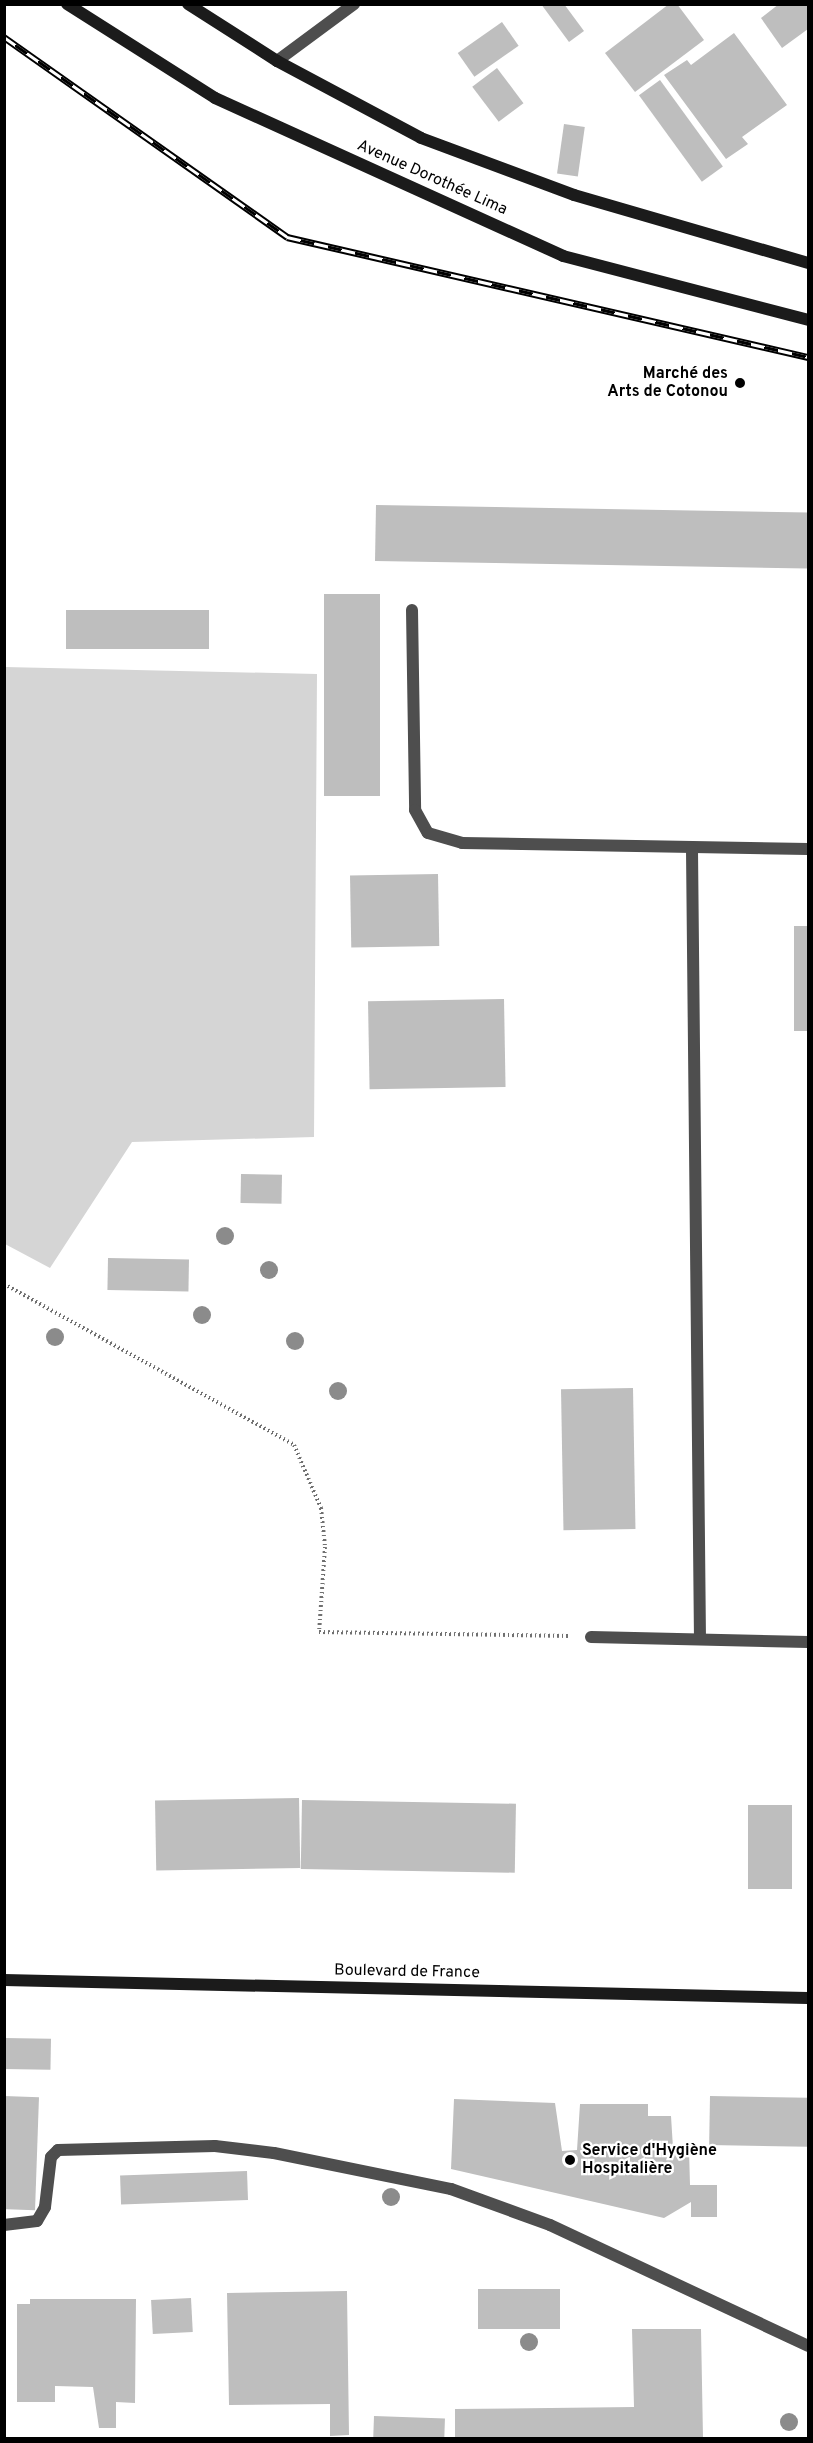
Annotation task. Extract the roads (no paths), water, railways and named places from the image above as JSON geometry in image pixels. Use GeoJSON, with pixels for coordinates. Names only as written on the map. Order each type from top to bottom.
{"type":"FeatureCollection","features":[{"type":"Feature","properties":{"kind":"main road","name":"Avenue Dorothée Lima"},"geometry":{"type":"LineString","coordinates":[[67,4],[215,98],[563,256],[808,320]]}},
{"type":"Feature","properties":{"kind":"main road","name":"Avenue Dorothée Lima"},"geometry":{"type":"LineString","coordinates":[[188,4],[277,61],[421,138],[574,195],[808,263]]}},
{"type":"Feature","properties":{"kind":"main road","name":"Boulevard de France"},"geometry":{"type":"LineString","coordinates":[[4,1980],[808,1998]]}},
{"type":"Feature","properties":{"kind":"street"},"geometry":{"type":"LineString","coordinates":[[277,61],[354,4]]}},
{"type":"Feature","properties":{"kind":"street"},"geometry":{"type":"LineString","coordinates":[[412,610],[415,810],[428,833],[462,843],[692,850],[808,849]]}},
{"type":"Feature","properties":{"kind":"street"},"geometry":{"type":"LineString","coordinates":[[692,850],[700,1639]]}},
{"type":"Feature","properties":{"kind":"street"},"geometry":{"type":"LineString","coordinates":[[591,1637],[808,1642]]}},
{"type":"Feature","properties":{"kind":"street"},"geometry":{"type":"LineString","coordinates":[[4,2225],[37,2221],[45,2207],[51,2157],[57,2150],[215,2146],[274,2153],[450,2189],[495,2205],[560,2230],[808,2346]]}},
{"type":"Feature","properties":{"kind":"railway"},"geometry":{"type":"LineString","coordinates":[[4,37],[287,237],[808,357]]}},
{"type":"Feature","properties":{"kind":"place","name":"Marché des Arts de Cotonou"},"geometry":{"type":"Point","coordinates":[740,383]}},
{"type":"Feature","properties":{"kind":"place","name":"Service d'Hygiène Hospitalière"},"geometry":{"type":"Point","coordinates":[570,2160]}}]}
